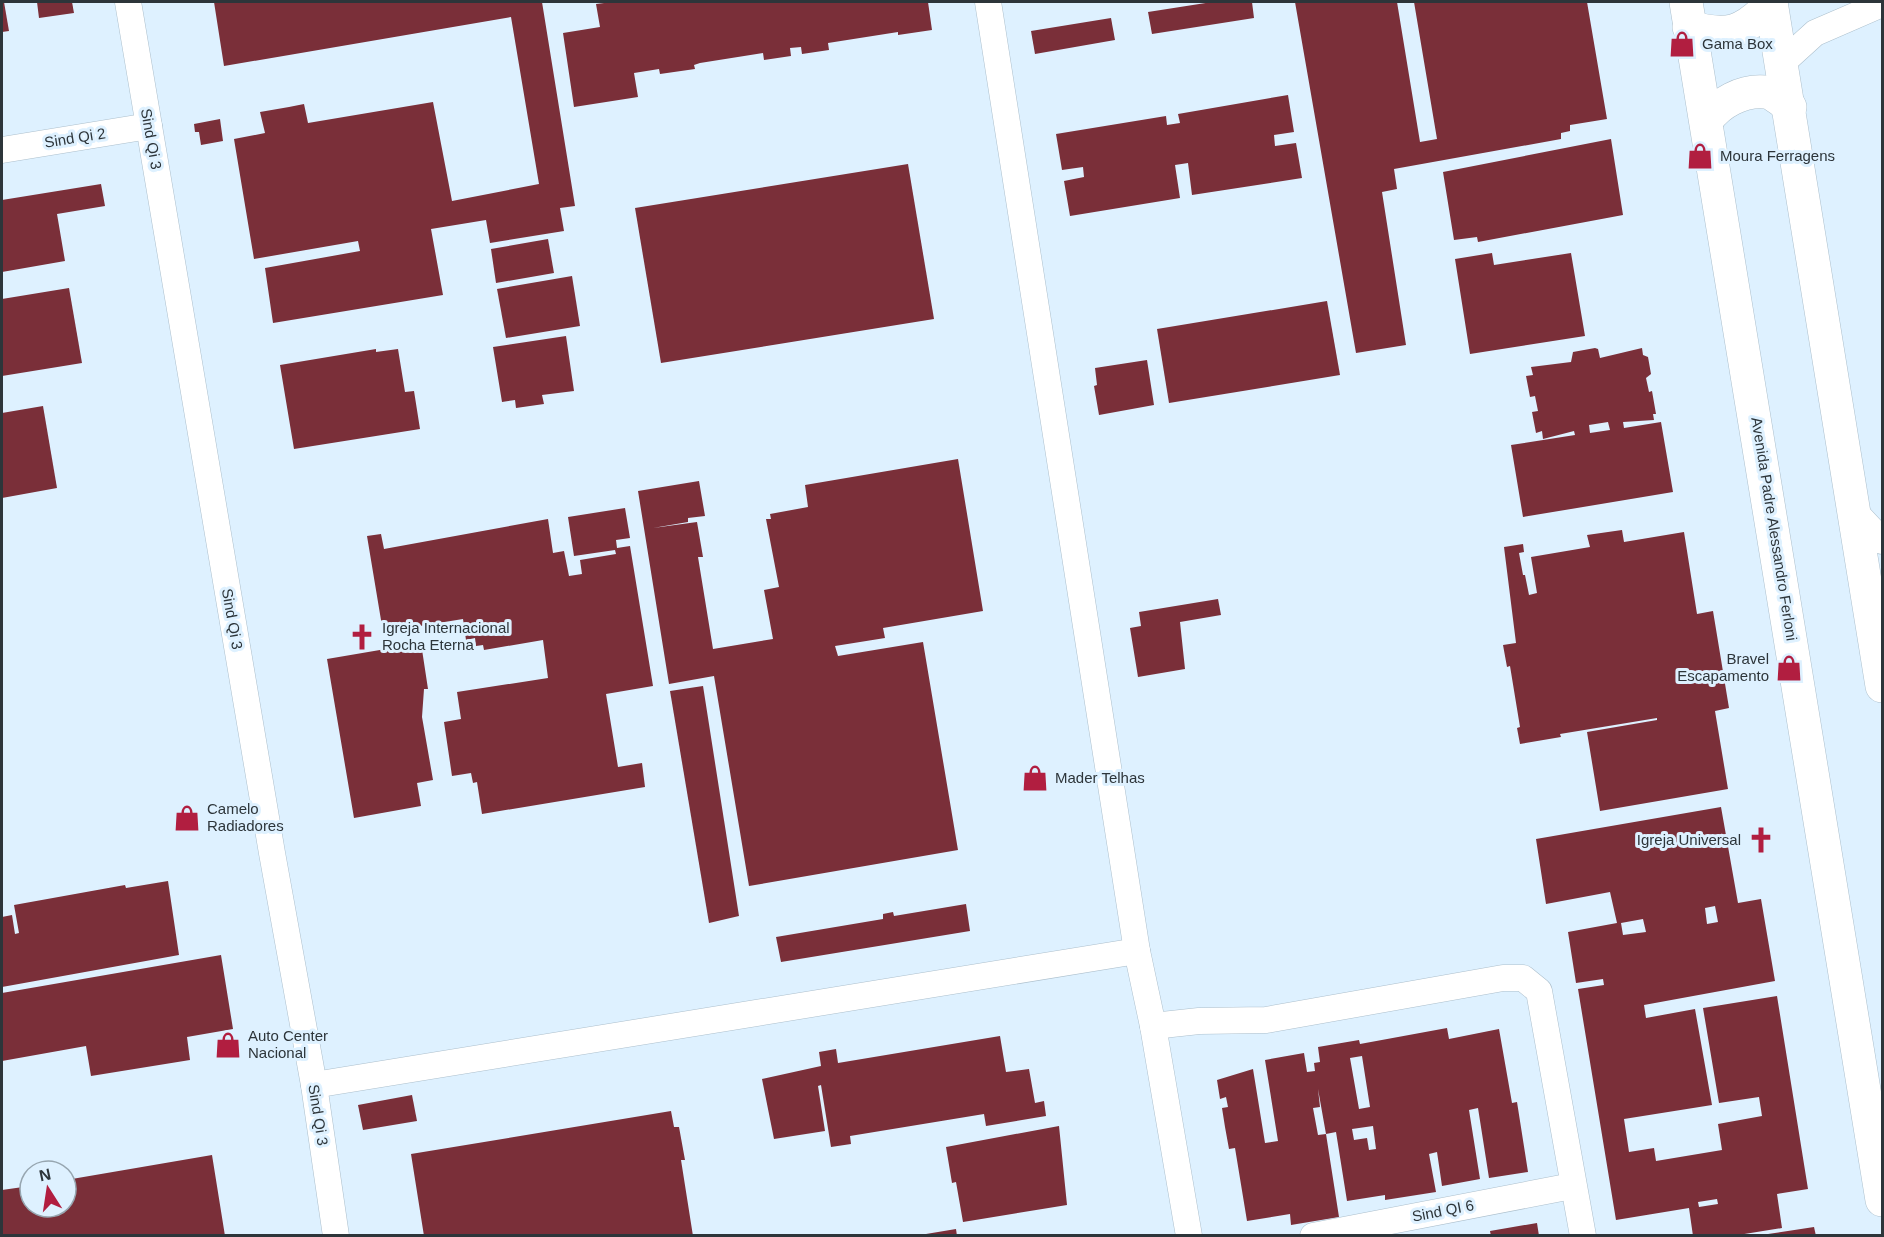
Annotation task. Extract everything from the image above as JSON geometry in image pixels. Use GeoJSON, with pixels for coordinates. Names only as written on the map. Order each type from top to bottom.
{"type":"FeatureCollection","features":[{"type":"Feature","properties":{"kind":"main road"},"geometry":{"type":"LineString","coordinates":[[1688,14],[1710,33],[1731,33],[1752,24],[1771,3]]}},
{"type":"Feature","properties":{"kind":"main road"},"geometry":{"type":"LineString","coordinates":[[1771,3],[1790,107],[1882,686]]}},
{"type":"Feature","properties":{"kind":"main road","name":"Avenida Padre Alessandro Ferloni"},"geometry":{"type":"LineString","coordinates":[[1688,14],[1882,1200]]}},
{"type":"Feature","properties":{"kind":"main road"},"geometry":{"type":"LineString","coordinates":[[1707,120],[1715,109],[1742,95],[1766,92],[1790,107]]}},
{"type":"Feature","properties":{"kind":"street","name":"Sind Qi 3"},"geometry":{"type":"LineString","coordinates":[[128,2],[314,1085],[336,1236]]}},
{"type":"Feature","properties":{"kind":"street"},"geometry":{"type":"LineString","coordinates":[[988,2],[1137,951],[1153,1026],[1189,1236]]}},
{"type":"Feature","properties":{"kind":"street"},"geometry":{"type":"LineString","coordinates":[[1782,63],[1815,33],[1882,4]]}},
{"type":"Feature","properties":{"kind":"street","name":"Sind Qi 2"},"geometry":{"type":"LineString","coordinates":[[2,150],[149,126]]}},
{"type":"Feature","properties":{"kind":"street"},"geometry":{"type":"LineString","coordinates":[[1854,511],[1882,541]]}},
{"type":"Feature","properties":{"kind":"street"},"geometry":{"type":"LineString","coordinates":[[314,1085],[1137,951]]}},
{"type":"Feature","properties":{"kind":"street"},"geometry":{"type":"LineString","coordinates":[[1153,1026],[1199,1021],[1266,1020],[1503,978],[1523,978],[1539,991],[1572,1186],[1583,1236]]}},
{"type":"Feature","properties":{"kind":"street","name":"Sind QI 6"},"geometry":{"type":"LineString","coordinates":[[1313,1236],[1572,1186]]}},
{"type":"Feature","properties":{"kind":"building"},"geometry":{"type":"Polygon","coordinates":[[[2,2],[4,2],[9,31],[2,32],[2,2]]]}},
{"type":"Feature","properties":{"kind":"building"},"geometry":{"type":"Polygon","coordinates":[[[37,2],[72,2],[74,13],[39,18],[37,2]]]}},
{"type":"Feature","properties":{"kind":"building"},"geometry":{"type":"Polygon","coordinates":[[[214,2],[542,2],[575,206],[560,208],[564,231],[490,243],[486,220],[431,229],[443,295],[273,323],[265,268],[360,251],[358,241],[254,259],[234,139],[265,133],[260,112],[304,104],[308,123],[433,102],[452,201],[539,184],[511,17],[224,66],[214,2]]]}},
{"type":"Feature","properties":{"kind":"building"},"geometry":{"type":"Polygon","coordinates":[[[612,2],[928,2],[932,30],[898,35],[898,32],[828,43],[829,50],[802,54],[801,47],[790,48],[791,56],[764,60],[763,53],[700,63],[694,65],[695,69],[660,74],[659,69],[634,73],[638,97],[574,107],[563,33],[600,27],[596,4],[612,2]]]}},
{"type":"Feature","properties":{"kind":"building"},"geometry":{"type":"Polygon","coordinates":[[[1212,2],[1252,2],[1254,18],[1152,34],[1148,12],[1212,2]]]}},
{"type":"Feature","properties":{"kind":"building"},"geometry":{"type":"Polygon","coordinates":[[[1295,2],[1397,2],[1420,142],[1437,139],[1414,2],[1587,2],[1607,119],[1570,125],[1570,131],[1561,133],[1561,139],[1394,169],[1397,189],[1382,192],[1406,345],[1356,353],[1295,2]]]}},
{"type":"Feature","properties":{"kind":"building"},"geometry":{"type":"Polygon","coordinates":[[[1111,18],[1115,40],[1035,54],[1031,31],[1111,18]]]}},
{"type":"Feature","properties":{"kind":"building"},"geometry":{"type":"Polygon","coordinates":[[[1288,95],[1294,132],[1274,135],[1275,146],[1296,143],[1302,178],[1192,195],[1188,163],[1175,165],[1180,198],[1070,216],[1064,181],[1084,177],[1083,167],[1062,170],[1056,134],[1166,116],[1167,125],[1180,123],[1178,114],[1288,95]]]}},
{"type":"Feature","properties":{"kind":"building"},"geometry":{"type":"Polygon","coordinates":[[[220,119],[223,141],[201,145],[199,132],[195,132],[194,124],[220,119]]]}},
{"type":"Feature","properties":{"kind":"building"},"geometry":{"type":"Polygon","coordinates":[[[1611,139],[1623,215],[1478,242],[1477,237],[1454,240],[1443,172],[1611,139]]]}},
{"type":"Feature","properties":{"kind":"building"},"geometry":{"type":"Polygon","coordinates":[[[908,164],[934,319],[661,363],[635,208],[908,164]]]}},
{"type":"Feature","properties":{"kind":"building"},"geometry":{"type":"Polygon","coordinates":[[[101,184],[105,206],[57,214],[65,261],[2,272],[2,200],[101,184]]]}},
{"type":"Feature","properties":{"kind":"building"},"geometry":{"type":"Polygon","coordinates":[[[548,239],[554,273],[496,283],[491,249],[548,239]]]}},
{"type":"Feature","properties":{"kind":"building"},"geometry":{"type":"Polygon","coordinates":[[[1492,253],[1494,265],[1571,253],[1585,336],[1470,354],[1455,259],[1492,253]]]}},
{"type":"Feature","properties":{"kind":"building"},"geometry":{"type":"Polygon","coordinates":[[[572,276],[580,326],[506,338],[497,289],[572,276]]]}},
{"type":"Feature","properties":{"kind":"building"},"geometry":{"type":"Polygon","coordinates":[[[69,288],[82,363],[2,376],[2,299],[69,288]]]}},
{"type":"Feature","properties":{"kind":"building"},"geometry":{"type":"Polygon","coordinates":[[[1327,301],[1340,375],[1169,403],[1157,329],[1327,301]]]}},
{"type":"Feature","properties":{"kind":"building"},"geometry":{"type":"Polygon","coordinates":[[[566,336],[574,391],[542,395],[544,404],[516,408],[515,400],[502,402],[493,347],[566,336]]]}},
{"type":"Feature","properties":{"kind":"building"},"geometry":{"type":"Polygon","coordinates":[[[1595,348],[1598,349],[1600,358],[1642,348],[1643,355],[1648,357],[1651,374],[1646,378],[1649,392],[1652,391],[1656,414],[1653,414],[1654,420],[1623,422],[1624,428],[1661,422],[1673,492],[1523,517],[1511,445],[1575,435],[1574,431],[1543,439],[1542,431],[1536,433],[1532,412],[1538,411],[1535,396],[1530,397],[1526,376],[1533,375],[1531,367],[1571,362],[1573,352],[1595,348]],[[1608,422],[1589,425],[1590,433],[1610,430],[1608,422]]]}},
{"type":"Feature","properties":{"kind":"building"},"geometry":{"type":"Polygon","coordinates":[[[376,349],[376,352],[398,349],[405,392],[414,391],[420,429],[294,449],[280,365],[376,349]]]}},
{"type":"Feature","properties":{"kind":"building"},"geometry":{"type":"Polygon","coordinates":[[[1147,360],[1154,405],[1099,415],[1094,386],[1097,385],[1095,368],[1147,360]]]}},
{"type":"Feature","properties":{"kind":"building"},"geometry":{"type":"Polygon","coordinates":[[[43,406],[57,488],[2,498],[2,413],[43,406]]]}},
{"type":"Feature","properties":{"kind":"building"},"geometry":{"type":"Polygon","coordinates":[[[958,459],[983,611],[883,628],[885,638],[835,646],[838,656],[923,642],[958,850],[749,886],[714,676],[669,684],[638,491],[699,481],[705,516],[688,518],[688,522],[653,528],[697,522],[703,557],[698,557],[713,649],[773,639],[764,590],[779,587],[766,519],[771,519],[770,514],[808,507],[805,485],[958,459]]]}},
{"type":"Feature","properties":{"kind":"building"},"geometry":{"type":"Polygon","coordinates":[[[625,508],[630,538],[616,540],[617,548],[630,546],[653,686],[606,694],[618,767],[642,763],[645,787],[482,814],[477,782],[473,783],[471,773],[452,776],[444,722],[461,719],[457,692],[548,678],[543,640],[484,650],[483,645],[476,646],[475,638],[466,640],[463,619],[383,632],[367,536],[381,534],[384,549],[548,519],[553,553],[564,551],[569,576],[582,574],[580,560],[616,554],[615,550],[574,556],[568,517],[625,508]]]}},
{"type":"Feature","properties":{"kind":"building"},"geometry":{"type":"Polygon","coordinates":[[[1622,530],[1624,542],[1684,532],[1697,614],[1713,611],[1729,708],[1715,711],[1728,789],[1600,811],[1587,732],[1657,720],[1657,718],[1560,734],[1561,737],[1520,744],[1517,728],[1520,727],[1510,666],[1507,667],[1503,645],[1516,643],[1504,547],[1523,544],[1524,552],[1519,553],[1529,595],[1537,593],[1531,557],[1590,547],[1587,535],[1622,530]]]}},
{"type":"Feature","properties":{"kind":"building"},"geometry":{"type":"Polygon","coordinates":[[[1218,599],[1221,615],[1180,622],[1185,669],[1138,677],[1130,628],[1141,626],[1139,612],[1218,599]]]}},
{"type":"Feature","properties":{"kind":"building"},"geometry":{"type":"Polygon","coordinates":[[[421,643],[428,689],[424,689],[422,717],[433,780],[417,783],[421,806],[354,818],[327,659],[421,643]]]}},
{"type":"Feature","properties":{"kind":"building"},"geometry":{"type":"Polygon","coordinates":[[[703,686],[739,916],[709,923],[670,691],[703,686]]]}},
{"type":"Feature","properties":{"kind":"building"},"geometry":{"type":"Polygon","coordinates":[[[1721,807],[1738,903],[1761,899],[1775,981],[1644,1005],[1646,1018],[1695,1009],[1712,1105],[1624,1119],[1629,1152],[1654,1148],[1656,1161],[1722,1150],[1718,1124],[1762,1116],[1759,1097],[1719,1103],[1703,1008],[1777,996],[1808,1189],[1777,1194],[1782,1228],[1732,1236],[1693,1236],[1689,1208],[1616,1220],[1578,989],[1604,985],[1603,979],[1576,983],[1568,932],[1617,923],[1610,892],[1546,904],[1536,839],[1721,807]],[[1715,906],[1705,908],[1707,924],[1718,922],[1715,906]],[[1643,919],[1621,923],[1623,935],[1646,932],[1643,919]],[[1717,1199],[1698,1202],[1699,1207],[1718,1204],[1717,1199]]]}},
{"type":"Feature","properties":{"kind":"building"},"geometry":{"type":"Polygon","coordinates":[[[168,881],[179,955],[2,987],[2,917],[12,915],[15,934],[19,933],[14,905],[125,885],[126,888],[168,881]]]}},
{"type":"Feature","properties":{"kind":"building"},"geometry":{"type":"Polygon","coordinates":[[[966,904],[970,931],[781,962],[776,937],[883,919],[883,914],[893,912],[894,916],[966,904]]]}},
{"type":"Feature","properties":{"kind":"building"},"geometry":{"type":"Polygon","coordinates":[[[221,955],[233,1029],[187,1037],[190,1060],[91,1076],[86,1046],[2,1061],[2,993],[221,955]]]}},
{"type":"Feature","properties":{"kind":"building"},"geometry":{"type":"Polygon","coordinates":[[[1447,1028],[1449,1039],[1499,1029],[1512,1103],[1517,1102],[1528,1172],[1489,1178],[1478,1108],[1469,1110],[1480,1179],[1442,1186],[1437,1152],[1429,1154],[1436,1192],[1385,1200],[1385,1195],[1347,1201],[1336,1132],[1326,1134],[1339,1217],[1291,1225],[1290,1214],[1247,1221],[1235,1148],[1229,1149],[1225,1127],[1222,1108],[1228,1107],[1226,1097],[1220,1099],[1217,1080],[1253,1069],[1265,1143],[1278,1141],[1265,1060],[1304,1053],[1307,1072],[1315,1071],[1314,1063],[1320,1062],[1318,1047],[1359,1040],[1360,1044],[1447,1028]],[[1362,1056],[1350,1058],[1359,1109],[1370,1107],[1362,1056]],[[1318,1089],[1320,1107],[1313,1108],[1318,1135],[1326,1134],[1318,1089]],[[1373,1126],[1352,1129],[1354,1140],[1367,1138],[1369,1150],[1376,1149],[1373,1126]]]}},
{"type":"Feature","properties":{"kind":"building"},"geometry":{"type":"Polygon","coordinates":[[[1000,1036],[1006,1072],[1029,1069],[1035,1103],[1044,1101],[1046,1116],[986,1126],[984,1114],[850,1136],[851,1144],[831,1147],[821,1085],[818,1086],[825,1131],[774,1139],[762,1079],[821,1066],[819,1052],[836,1049],[838,1063],[1000,1036]]]}},
{"type":"Feature","properties":{"kind":"building"},"geometry":{"type":"Polygon","coordinates":[[[412,1095],[417,1121],[363,1130],[358,1105],[412,1095]]]}},
{"type":"Feature","properties":{"kind":"building"},"geometry":{"type":"Polygon","coordinates":[[[671,1111],[674,1127],[679,1127],[685,1160],[681,1160],[693,1236],[424,1236],[411,1154],[671,1111]]]}},
{"type":"Feature","properties":{"kind":"building"},"geometry":{"type":"Polygon","coordinates":[[[1059,1126],[1067,1205],[963,1222],[956,1182],[952,1183],[946,1147],[1059,1126]]]}},
{"type":"Feature","properties":{"kind":"building"},"geometry":{"type":"Polygon","coordinates":[[[212,1155],[225,1236],[2,1236],[2,1190],[18,1188],[18,1219],[78,1219],[78,1178],[212,1155]]]}},
{"type":"Feature","properties":{"kind":"building"},"geometry":{"type":"Polygon","coordinates":[[[1537,1223],[1539,1236],[1491,1236],[1490,1231],[1537,1223]]]}},
{"type":"Feature","properties":{"kind":"building"},"geometry":{"type":"Polygon","coordinates":[[[1814,1227],[1816,1236],[1768,1236],[1768,1234],[1814,1227]]]}},
{"type":"Feature","properties":{"kind":"building"},"geometry":{"type":"Polygon","coordinates":[[[956,1229],[957,1236],[926,1236],[926,1234],[956,1229]]]}},
{"type":"Feature","properties":{"kind":"place","name":"Gama Box"},"geometry":{"type":"Point","coordinates":[1682,44]}},
{"type":"Feature","properties":{"kind":"place","name":"Moura Ferragens"},"geometry":{"type":"Point","coordinates":[1700,156]}},
{"type":"Feature","properties":{"kind":"place","name":"Igreja Internacional Rocha Eterna"},"geometry":{"type":"Point","coordinates":[362,637]}},
{"type":"Feature","properties":{"kind":"place","name":"Bravel Escapamento"},"geometry":{"type":"Point","coordinates":[1789,668]}},
{"type":"Feature","properties":{"kind":"place","name":"Mader Telhas"},"geometry":{"type":"Point","coordinates":[1035,778]}},
{"type":"Feature","properties":{"kind":"place","name":"Camelo Radiadores"},"geometry":{"type":"Point","coordinates":[187,818]}},
{"type":"Feature","properties":{"kind":"place","name":"Igreja Universal"},"geometry":{"type":"Point","coordinates":[1761,840]}},
{"type":"Feature","properties":{"kind":"place","name":"Auto Center Nacional"},"geometry":{"type":"Point","coordinates":[228,1045]}}]}
